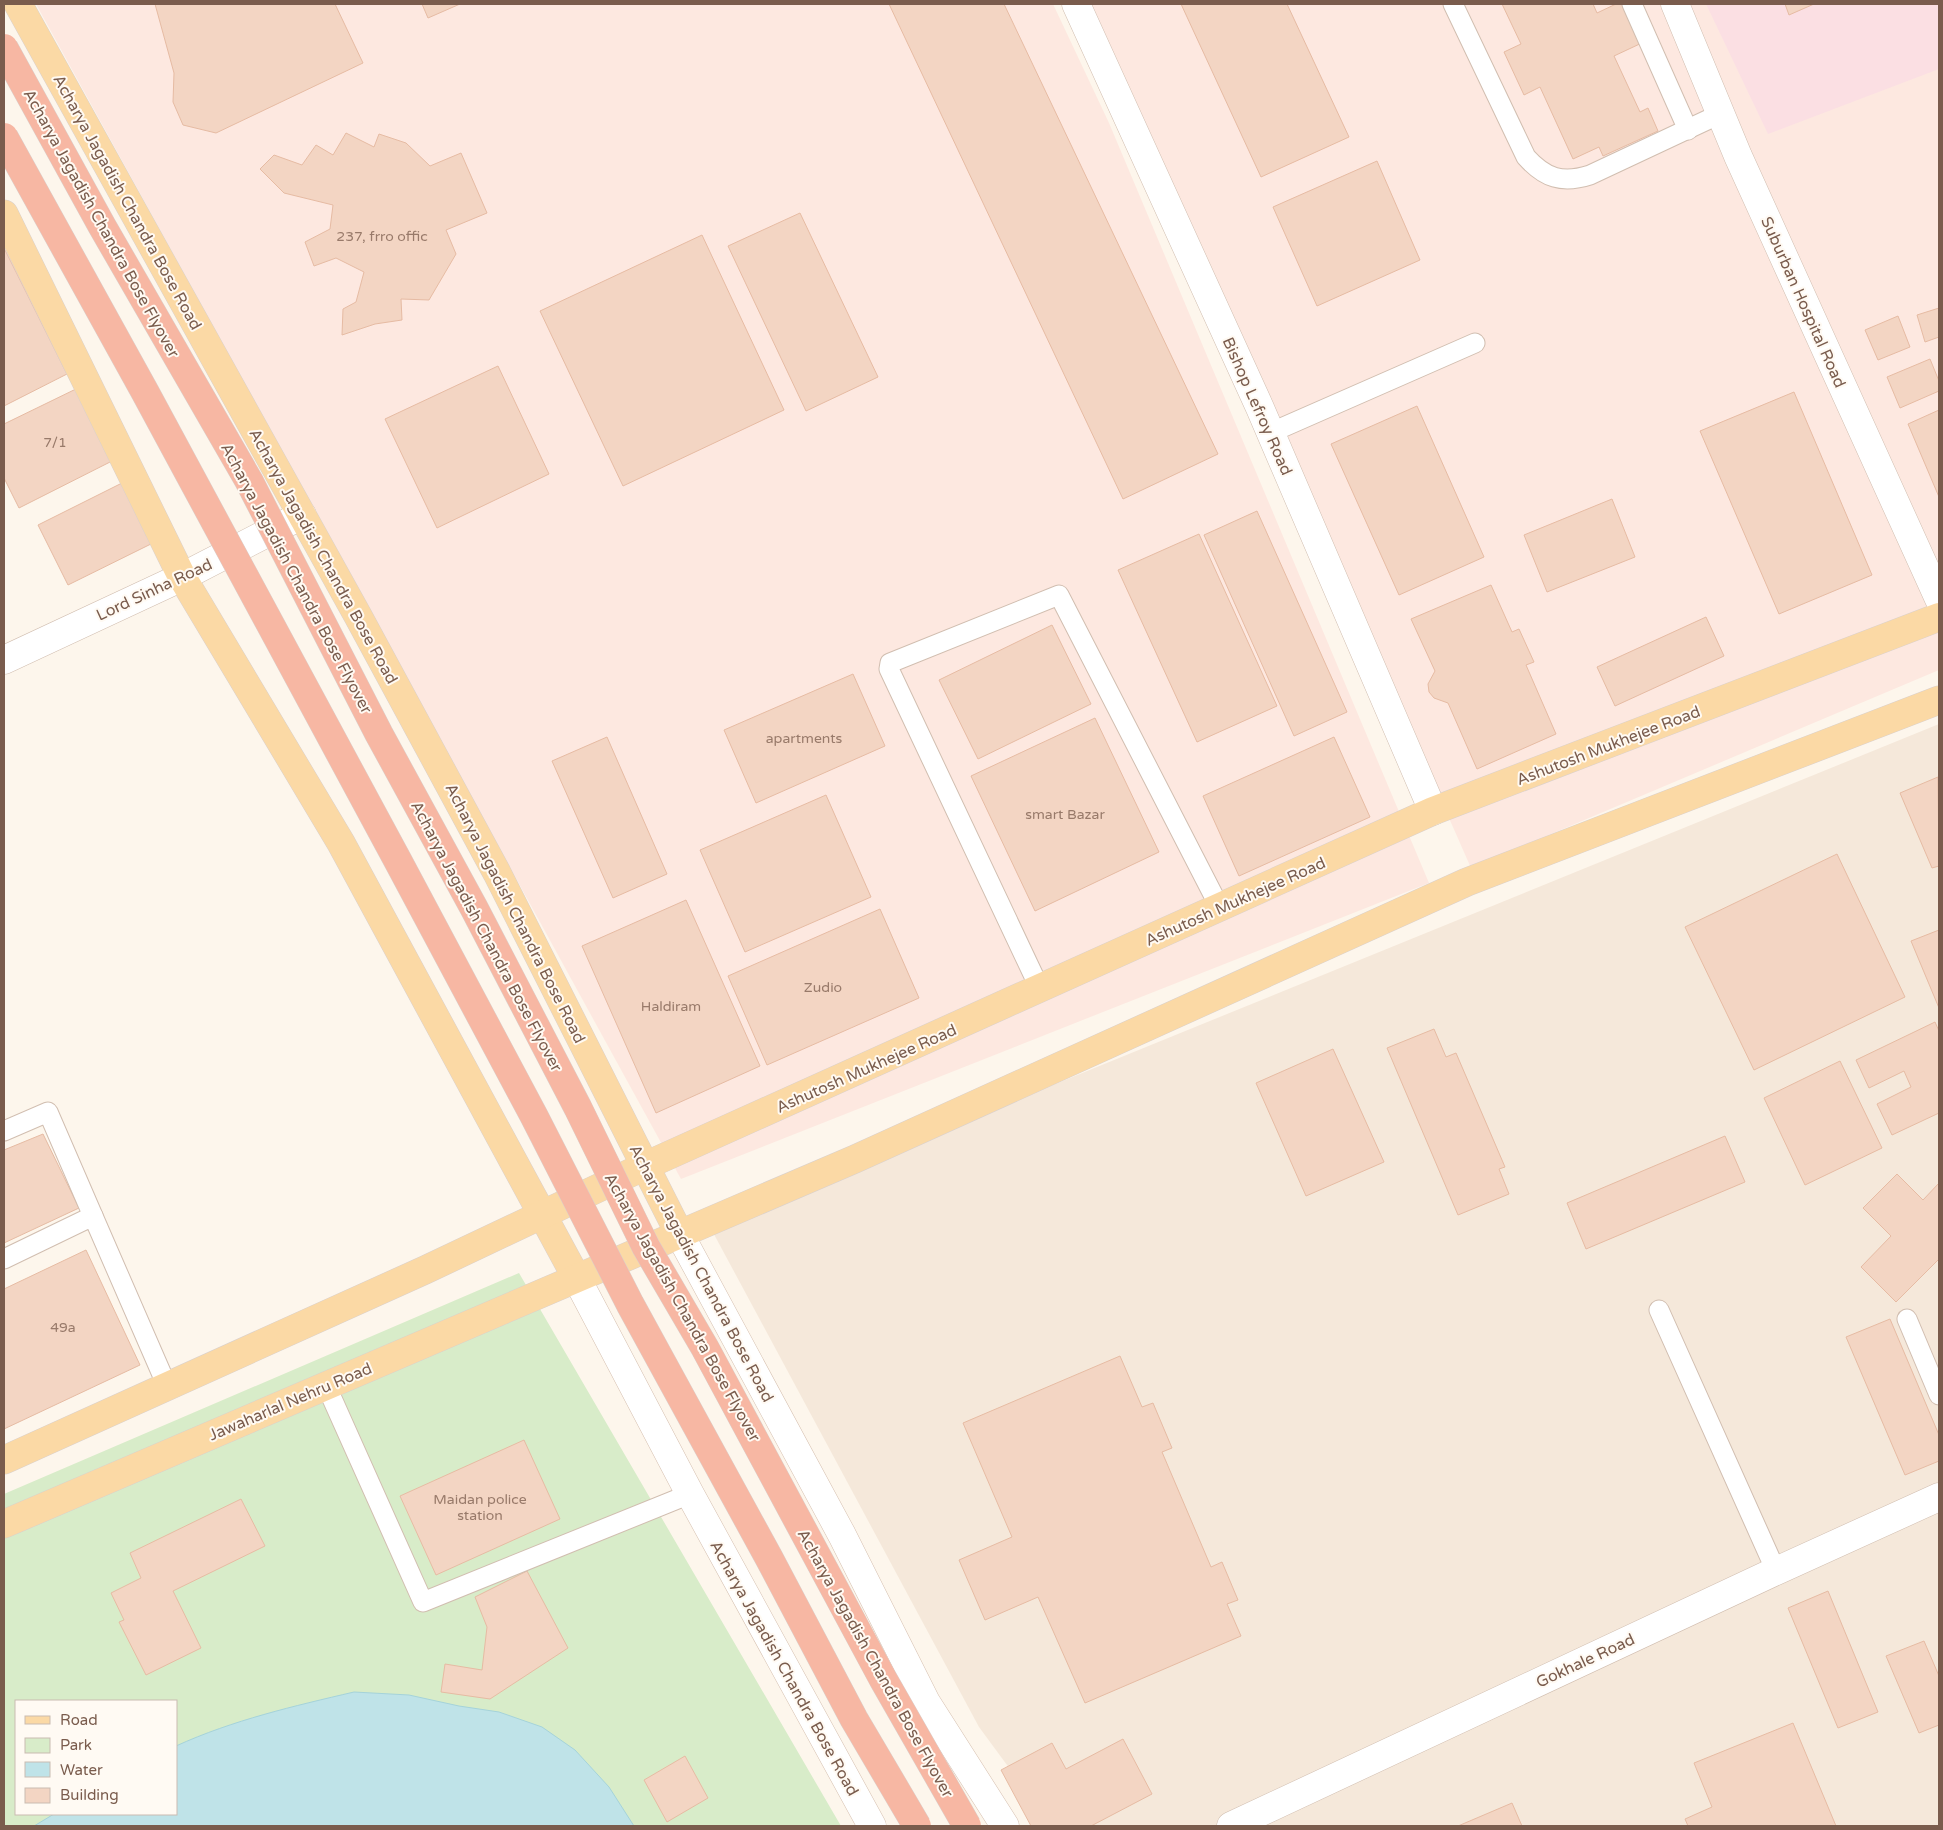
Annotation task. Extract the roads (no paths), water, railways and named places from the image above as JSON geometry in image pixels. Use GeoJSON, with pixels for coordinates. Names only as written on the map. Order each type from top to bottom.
{"type":"FeatureCollection","features":[{"type":"Feature","properties":{"kind":"highway","name":"Acharya Jagadish Chandra Bose Flyover"},"geometry":{"type":"LineString","coordinates":[[4,48],[107,234],[249,481],[379,734],[474,908],[578,1108],[646,1246],[705,1348],[883,1679],[967,1826]]}},
{"type":"Feature","properties":{"kind":"highway"},"geometry":{"type":"LineString","coordinates":[[4,136],[150,401],[398,861],[534,1116],[630,1304],[769,1558],[854,1719],[918,1826]]}},
{"type":"Feature","properties":{"kind":"main road","name":"Acharya Jagadish Chandra Bose Road"},"geometry":{"type":"LineString","coordinates":[[18,4],[302,515],[497,873],[680,1235]]}},
{"type":"Feature","properties":{"kind":"main road","name":"Acharya Jagadish Chandra Bose Road"},"geometry":{"type":"LineString","coordinates":[[4,214],[182,577],[340,843],[576,1277]]}},
{"type":"Feature","properties":{"kind":"main road","name":"Ashutosh Mukhejee Road"},"geometry":{"type":"LineString","coordinates":[[543,1216],[645,1166],[1433,811],[1939,617]]}},
{"type":"Feature","properties":{"kind":"main road"},"geometry":{"type":"LineString","coordinates":[[576,1277],[680,1235],[864,1155],[1467,882],[1939,700]]}},
{"type":"Feature","properties":{"kind":"main road"},"geometry":{"type":"LineString","coordinates":[[4,1460],[543,1216]]}},
{"type":"Feature","properties":{"kind":"main road","name":"Jawaharlal Nehru Road"},"geometry":{"type":"LineString","coordinates":[[4,1524],[576,1277]]}},
{"type":"Feature","properties":{"kind":"street","name":"Bishop Lefroy Road"},"geometry":{"type":"LineString","coordinates":[[1076,4],[1270,433],[1433,811]]}},
{"type":"Feature","properties":{"kind":"street","name":"Suburban Hospital Road"},"geometry":{"type":"LineString","coordinates":[[1675,4],[1720,114],[1939,599]]}},
{"type":"Feature","properties":{"kind":"street","name":"Lord Sinha Road"},"geometry":{"type":"LineString","coordinates":[[4,660],[182,577],[302,515]]}},
{"type":"Feature","properties":{"kind":"street","name":"Acharya Jagadish Chandra Bose Road"},"geometry":{"type":"LineString","coordinates":[[680,1235],[842,1535],[926,1702],[1005,1826]]}},
{"type":"Feature","properties":{"kind":"street","name":"Acharya Jagadish Chandra Bose Road"},"geometry":{"type":"LineString","coordinates":[[576,1277],[690,1494],[872,1826]]}},
{"type":"Feature","properties":{"kind":"street","name":"Gokhale Road"},"geometry":{"type":"LineString","coordinates":[[1231,1826],[1776,1571],[1939,1497]]}},
{"type":"Feature","properties":{"kind":"lane"},"geometry":{"type":"LineString","coordinates":[[1454,4],[1526,157],[1538,170],[1567,180],[1578,179],[1720,114]]}},
{"type":"Feature","properties":{"kind":"lane"},"geometry":{"type":"LineString","coordinates":[[1632,4],[1688,130]]}},
{"type":"Feature","properties":{"kind":"lane"},"geometry":{"type":"LineString","coordinates":[[1270,433],[1475,343]]}},
{"type":"Feature","properties":{"kind":"lane"},"geometry":{"type":"LineString","coordinates":[[1040,989],[889,669],[890,663],[1059,595],[1220,908]]}},
{"type":"Feature","properties":{"kind":"lane"},"geometry":{"type":"LineString","coordinates":[[4,1131],[48,1112],[167,1386]]}},
{"type":"Feature","properties":{"kind":"lane"},"geometry":{"type":"LineString","coordinates":[[4,1259],[94,1216]]}},
{"type":"Feature","properties":{"kind":"lane"},"geometry":{"type":"LineString","coordinates":[[1659,1310],[1776,1571]]}},
{"type":"Feature","properties":{"kind":"lane"},"geometry":{"type":"LineString","coordinates":[[1906,1319],[1939,1395]]}},
{"type":"Feature","properties":{"kind":"lane"},"geometry":{"type":"LineString","coordinates":[[326,1385],[423,1602],[690,1494]]}},
{"type":"Feature","properties":{"kind":"water"},"geometry":{"type":"Polygon","coordinates":[[[354,1692],[409,1695],[459,1706],[499,1712],[542,1727],[575,1750],[609,1787],[634,1826],[34,1826],[52,1815],[178,1815],[178,1745],[242,1721],[286,1708],[354,1692]]]}}]}
